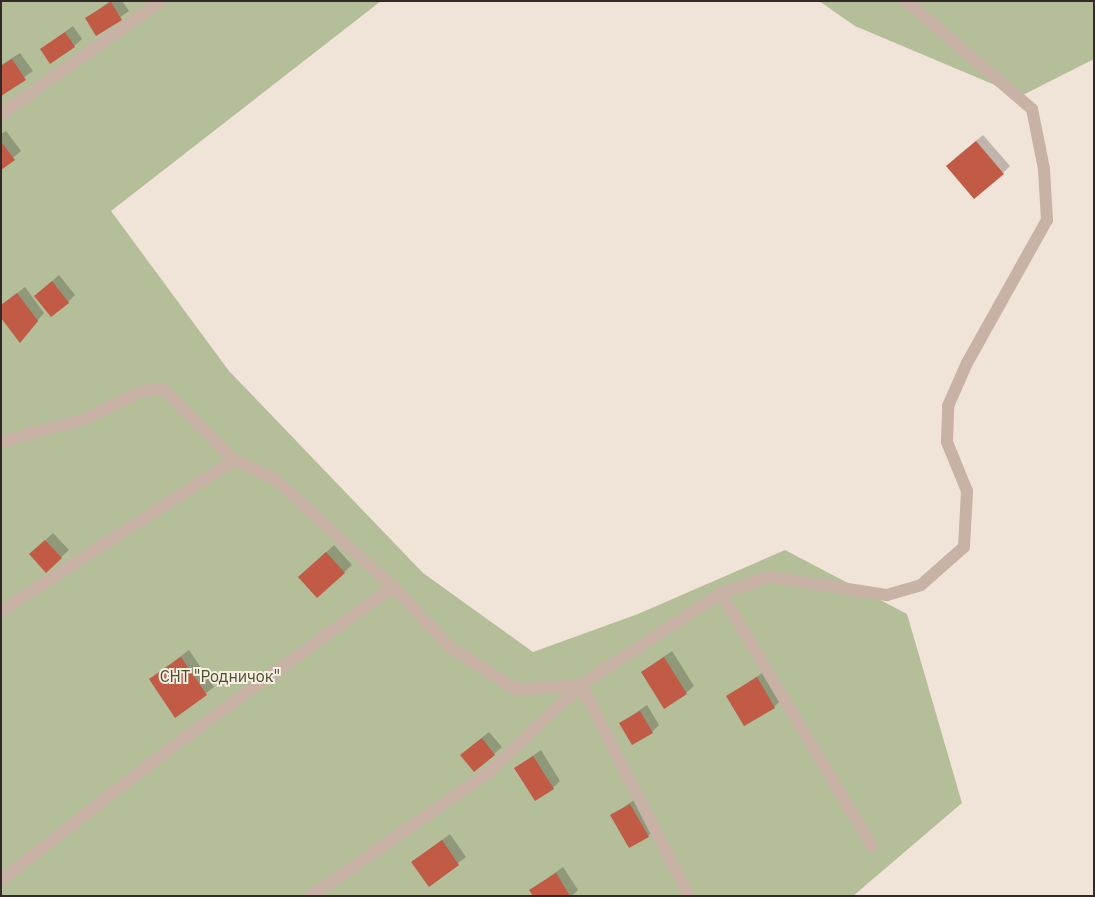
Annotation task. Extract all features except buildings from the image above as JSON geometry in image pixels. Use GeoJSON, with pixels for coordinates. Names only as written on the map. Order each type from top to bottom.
{"type":"FeatureCollection","features":[{"type":"Feature","properties":{"kind":"lane"},"geometry":{"type":"LineString","coordinates":[[1,114],[161,1]]}},
{"type":"Feature","properties":{"kind":"lane"},"geometry":{"type":"LineString","coordinates":[[311,896],[488,773],[581,685],[721,592],[769,577],[887,595],[921,585],[964,547],[967,491],[947,442],[948,406],[967,363],[1047,220],[1044,169],[1032,109],[921,5],[906,1]]}},
{"type":"Feature","properties":{"kind":"lane"},"geometry":{"type":"LineString","coordinates":[[1,442],[85,419],[142,391],[163,389],[234,460],[275,479],[393,587],[451,648],[517,690],[581,685]]}},
{"type":"Feature","properties":{"kind":"lane"},"geometry":{"type":"LineString","coordinates":[[1,611],[234,460]]}},
{"type":"Feature","properties":{"kind":"lane"},"geometry":{"type":"LineString","coordinates":[[1,880],[169,749],[393,587]]}},
{"type":"Feature","properties":{"kind":"lane"},"geometry":{"type":"LineString","coordinates":[[721,592],[872,846]]}},
{"type":"Feature","properties":{"kind":"lane"},"geometry":{"type":"LineString","coordinates":[[581,685],[689,896]]}},
{"type":"Feature","properties":{"kind":"green space","name":"СНТ \"Родничок\""},"geometry":{"type":"Polygon","coordinates":[[[1,1],[381,1],[111,211],[229,371],[423,573],[533,652],[638,614],[785,550],[907,614],[962,803],[853,896],[1,896],[1,1]]]}},
{"type":"Feature","properties":{"kind":"green space"},"geometry":{"type":"Polygon","coordinates":[[[819,1],[1094,1],[1094,59],[1021,96],[855,26],[819,1]]]}}]}
